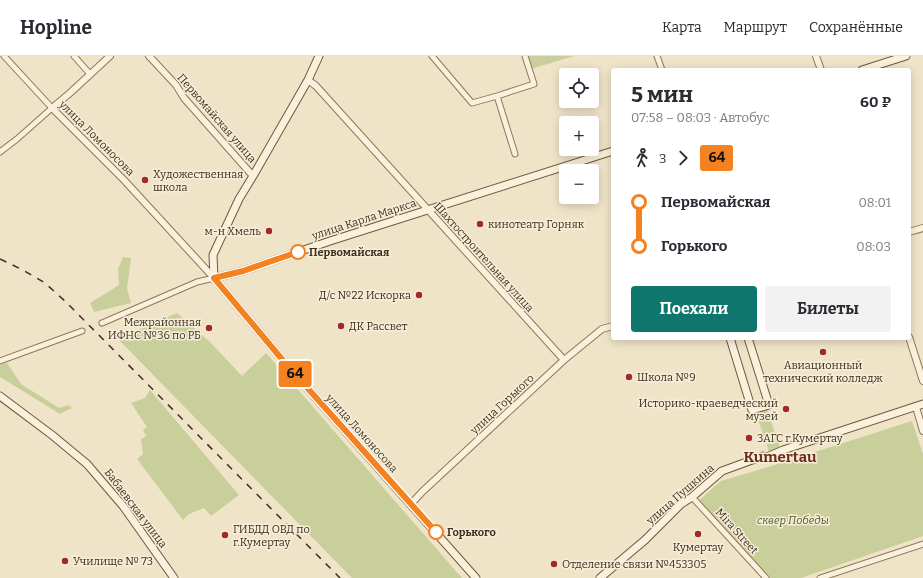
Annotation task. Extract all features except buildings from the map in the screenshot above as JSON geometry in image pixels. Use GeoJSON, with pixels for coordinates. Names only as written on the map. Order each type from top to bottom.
{"type":"FeatureCollection","features":[{"type":"Feature","properties":{"kind":"main road"},"geometry":{"type":"LineString","coordinates":[[214,278],[213,256],[239,199],[308,80],[319,56]]}},
{"type":"Feature","properties":{"kind":"main road"},"geometry":{"type":"LineString","coordinates":[[868,68],[906,56]]}},
{"type":"Feature","properties":{"kind":"main road","name":"улица Карла Маркса"},"geometry":{"type":"LineString","coordinates":[[214,278],[243,271],[611,152]]}},
{"type":"Feature","properties":{"kind":"main road","name":"улица Ломоносова"},"geometry":{"type":"LineString","coordinates":[[214,278],[286,364],[476,578]]}},
{"type":"Feature","properties":{"kind":"main road"},"geometry":{"type":"LineString","coordinates":[[731,340],[752,410],[769,405],[749,340]]}},
{"type":"Feature","properties":{"kind":"main road","name":"Бабаевская улица"},"geometry":{"type":"LineString","coordinates":[[0,396],[52,435],[87,464],[124,506],[174,578]]}},
{"type":"Feature","properties":{"kind":"main road","name":"улица Пушкина"},"geometry":{"type":"LineString","coordinates":[[600,578],[645,540],[681,504],[692,497],[722,471],[919,406]]}},
{"type":"Feature","properties":{"kind":"street","name":"улица Ломоносова"},"geometry":{"type":"LineString","coordinates":[[4,56],[52,108],[124,180],[214,278]]}},
{"type":"Feature","properties":{"kind":"street"},"geometry":{"type":"LineString","coordinates":[[74,56],[90,74]]}},
{"type":"Feature","properties":{"kind":"street"},"geometry":{"type":"LineString","coordinates":[[0,152],[70,93],[110,56]]}},
{"type":"Feature","properties":{"kind":"street","name":"Первомайская улица"},"geometry":{"type":"LineString","coordinates":[[149,56],[176,85],[184,98],[253,176]]}},
{"type":"Feature","properties":{"kind":"street"},"geometry":{"type":"LineString","coordinates":[[432,56],[472,103],[534,84],[525,56]]}},
{"type":"Feature","properties":{"kind":"street"},"geometry":{"type":"LineString","coordinates":[[657,56],[661,68]]}},
{"type":"Feature","properties":{"kind":"street"},"geometry":{"type":"LineString","coordinates":[[816,56],[819,68]]}},
{"type":"Feature","properties":{"kind":"street","name":"Шахтостроительная улица"},"geometry":{"type":"LineString","coordinates":[[308,80],[316,86],[564,360]]}},
{"type":"Feature","properties":{"kind":"street"},"geometry":{"type":"LineString","coordinates":[[497,96],[515,154]]}},
{"type":"Feature","properties":{"kind":"street"},"geometry":{"type":"LineString","coordinates":[[911,231],[923,228]]}},
{"type":"Feature","properties":{"kind":"street","name":"улица Карла Маркса"},"geometry":{"type":"LineString","coordinates":[[102,323],[197,282],[214,278]]}},
{"type":"Feature","properties":{"kind":"street","name":"улица Горького"},"geometry":{"type":"LineString","coordinates":[[411,504],[430,484],[564,360],[602,329],[611,327]]}},
{"type":"Feature","properties":{"kind":"street"},"geometry":{"type":"LineString","coordinates":[[0,361],[82,331]]}},
{"type":"Feature","properties":{"kind":"street"},"geometry":{"type":"LineString","coordinates":[[910,340],[923,381]]}},
{"type":"Feature","properties":{"kind":"street"},"geometry":{"type":"LineString","coordinates":[[919,406],[923,431]]}},
{"type":"Feature","properties":{"kind":"street","name":"Mira Street"},"geometry":{"type":"LineString","coordinates":[[692,497],[766,578]]}},
{"type":"Feature","properties":{"kind":"street"},"geometry":{"type":"LineString","coordinates":[[820,578],[923,544]]}},
{"type":"Feature","properties":{"kind":"green space"},"geometry":{"type":"Polygon","coordinates":[[[527,56],[574,56],[531,69],[527,56]]]}},
{"type":"Feature","properties":{"kind":"green space"},"geometry":{"type":"Polygon","coordinates":[[[123,257],[131,258],[127,289],[131,303],[94,312],[90,303],[119,285],[118,269],[123,257]]]}},
{"type":"Feature","properties":{"kind":"green space"},"geometry":{"type":"Polygon","coordinates":[[[177,313],[211,343],[242,376],[266,353],[462,578],[352,578],[118,339],[177,313]]]}},
{"type":"Feature","properties":{"kind":"green space"},"geometry":{"type":"Polygon","coordinates":[[[7,363],[21,384],[59,408],[68,405],[72,408],[60,414],[0,377],[0,365],[7,363]]]}},
{"type":"Feature","properties":{"kind":"green space"},"geometry":{"type":"Polygon","coordinates":[[[150,390],[239,495],[211,516],[204,508],[189,514],[183,520],[137,459],[143,454],[141,439],[146,436],[143,430],[147,427],[131,403],[145,398],[150,390]]]}},
{"type":"Feature","properties":{"kind":"green space"},"geometry":{"type":"Polygon","coordinates":[[[767,409],[780,448],[769,452],[756,413],[767,409]]]}},
{"type":"Feature","properties":{"kind":"green space","name":"сквер Победы"},"geometry":{"type":"Polygon","coordinates":[[[912,421],[923,454],[923,536],[801,578],[767,578],[697,502],[721,481],[912,421]]]}},
{"type":"Feature","properties":{"kind":"railway"},"geometry":{"type":"LineString","coordinates":[[0,259],[45,283],[66,302],[340,578]]}},
{"type":"Feature","properties":{"kind":"bus line","name":"64"},"geometry":{"type":"LineString","coordinates":[[298,252],[243,271],[214,278],[286,364],[436,532]]}},
{"type":"Feature","properties":{"kind":"place","name":"Художественная школа"},"geometry":{"type":"Point","coordinates":[145,180]}},
{"type":"Feature","properties":{"kind":"place","name":"кинотеатр Горняк"},"geometry":{"type":"Point","coordinates":[480,224]}},
{"type":"Feature","properties":{"kind":"place","name":"м-н Хмель"},"geometry":{"type":"Point","coordinates":[269,231]}},
{"type":"Feature","properties":{"kind":"place","name":"Первомайская"},"geometry":{"type":"Point","coordinates":[298,252]}},
{"type":"Feature","properties":{"kind":"place","name":"Д/с №22 Искорка"},"geometry":{"type":"Point","coordinates":[419,295]}},
{"type":"Feature","properties":{"kind":"place","name":"ДК Рассвет"},"geometry":{"type":"Point","coordinates":[341,326]}},
{"type":"Feature","properties":{"kind":"place","name":"Межрайонная ИФНС №36 по РБ"},"geometry":{"type":"Point","coordinates":[209,328]}},
{"type":"Feature","properties":{"kind":"place","name":"Авиационный технический колледж"},"geometry":{"type":"Point","coordinates":[823,352]}},
{"type":"Feature","properties":{"kind":"place","name":"Школа №9"},"geometry":{"type":"Point","coordinates":[629,377]}},
{"type":"Feature","properties":{"kind":"place","name":"Историко-краеведческий музей"},"geometry":{"type":"Point","coordinates":[786,409]}},
{"type":"Feature","properties":{"kind":"place","name":"ЗАГС г.Кумертау"},"geometry":{"type":"Point","coordinates":[749,438]}},
{"type":"Feature","properties":{"kind":"place","name":"Горького"},"geometry":{"type":"Point","coordinates":[436,532]}},
{"type":"Feature","properties":{"kind":"place","name":"Кумертау"},"geometry":{"type":"Point","coordinates":[698,534]}},
{"type":"Feature","properties":{"kind":"place","name":"ГИБДД ОВД по г.Кумертау"},"geometry":{"type":"Point","coordinates":[225,535]}},
{"type":"Feature","properties":{"kind":"place","name":"Училище № 73"},"geometry":{"type":"Point","coordinates":[65,561]}},
{"type":"Feature","properties":{"kind":"place","name":"Отделение связи №453305"},"geometry":{"type":"Point","coordinates":[554,564]}},
{"type":"Feature","properties":{"kind":"district","name":"Kumertau"},"geometry":{"type":"Point","coordinates":[780,457]}}]}
